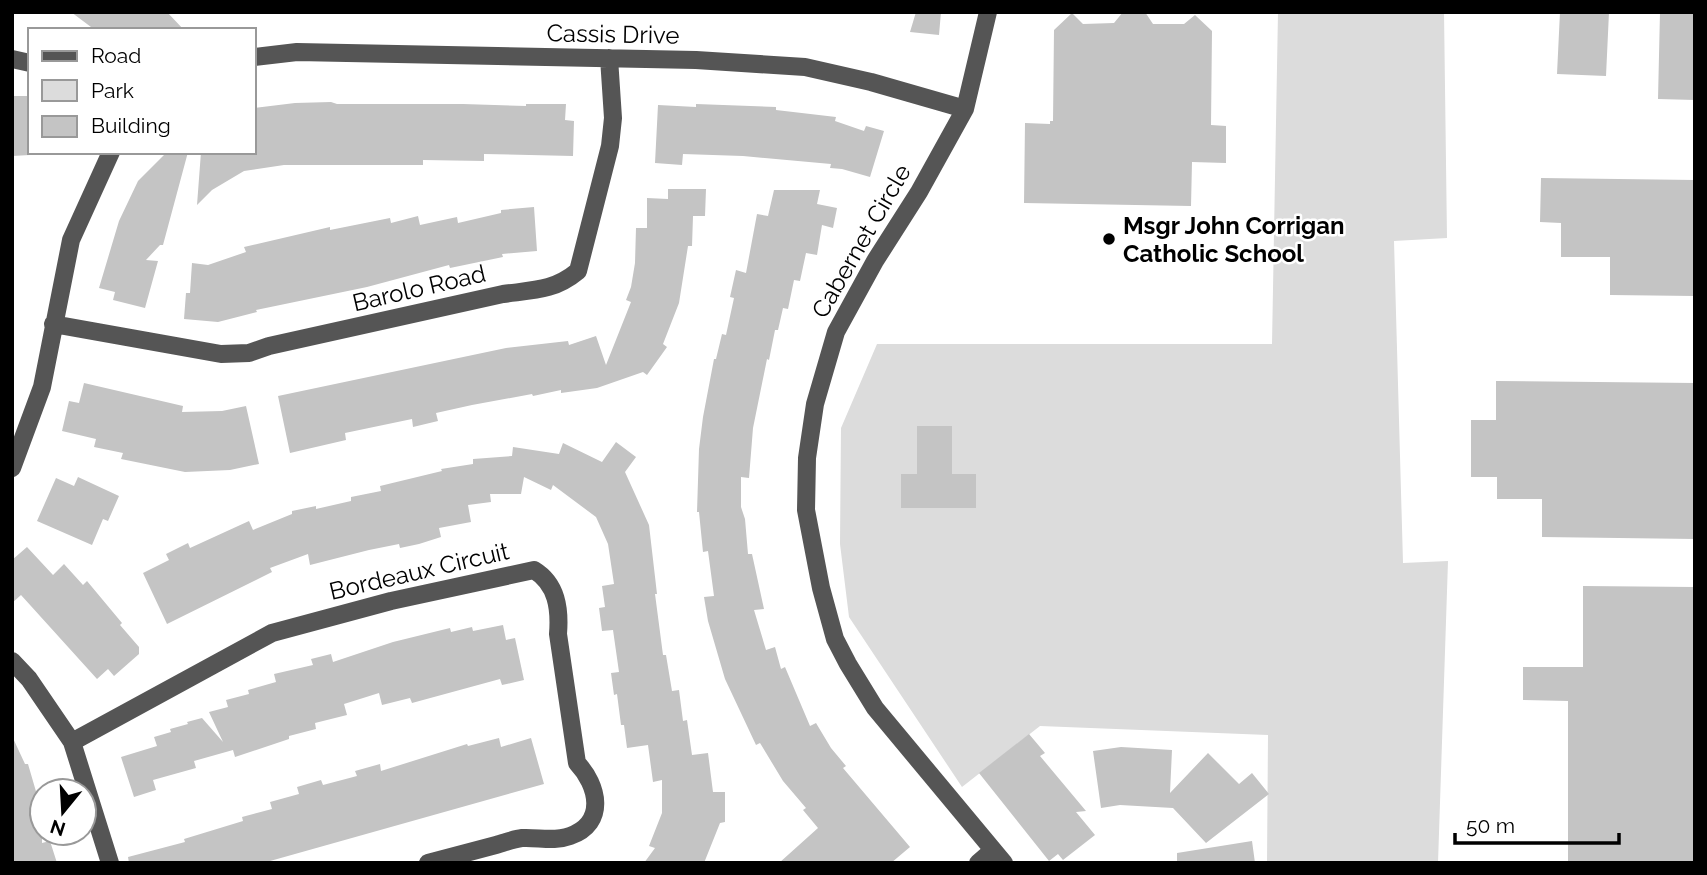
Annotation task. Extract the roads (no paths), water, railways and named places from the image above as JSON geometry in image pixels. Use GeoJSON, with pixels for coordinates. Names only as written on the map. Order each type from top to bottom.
{"type":"FeatureCollection","features":[{"type":"Feature","properties":{"kind":"street","name":"Cabernet Circle"},"geometry":{"type":"LineString","coordinates":[[988,12],[965,109],[836,332],[815,404],[807,458],[806,510],[821,588],[835,639],[848,664],[875,708],[999,856]]}},
{"type":"Feature","properties":{"kind":"street","name":"Cassis Drive"},"geometry":{"type":"LineString","coordinates":[[256,57],[297,52],[696,60],[804,67],[882,85],[965,109]]}},
{"type":"Feature","properties":{"kind":"street","name":"Barolo Road"},"geometry":{"type":"LineString","coordinates":[[53,324],[191,351],[249,353],[269,346],[563,283],[578,271],[610,145],[613,118],[609,58]]}},
{"type":"Feature","properties":{"kind":"street"},"geometry":{"type":"LineString","coordinates":[[12,468],[42,387],[71,240],[110,154]]}},
{"type":"Feature","properties":{"kind":"street","name":"Bordeaux Circuit"},"geometry":{"type":"LineString","coordinates":[[72,742],[272,633],[391,601],[534,570],[546,578],[555,591],[558,634],[577,763],[587,773],[596,797],[591,820],[585,829],[568,837],[547,840],[522,838],[428,863]]}},
{"type":"Feature","properties":{"kind":"street"},"geometry":{"type":"LineString","coordinates":[[12,661],[29,679],[72,742],[110,863]]}},
{"type":"Feature","properties":{"kind":"street"},"geometry":{"type":"LineString","coordinates":[[978,863],[999,856]]}},
{"type":"Feature","properties":{"kind":"place","name":"Msgr John Corrigan Catholic School"},"geometry":{"type":"Point","coordinates":[1109,239]}}]}
